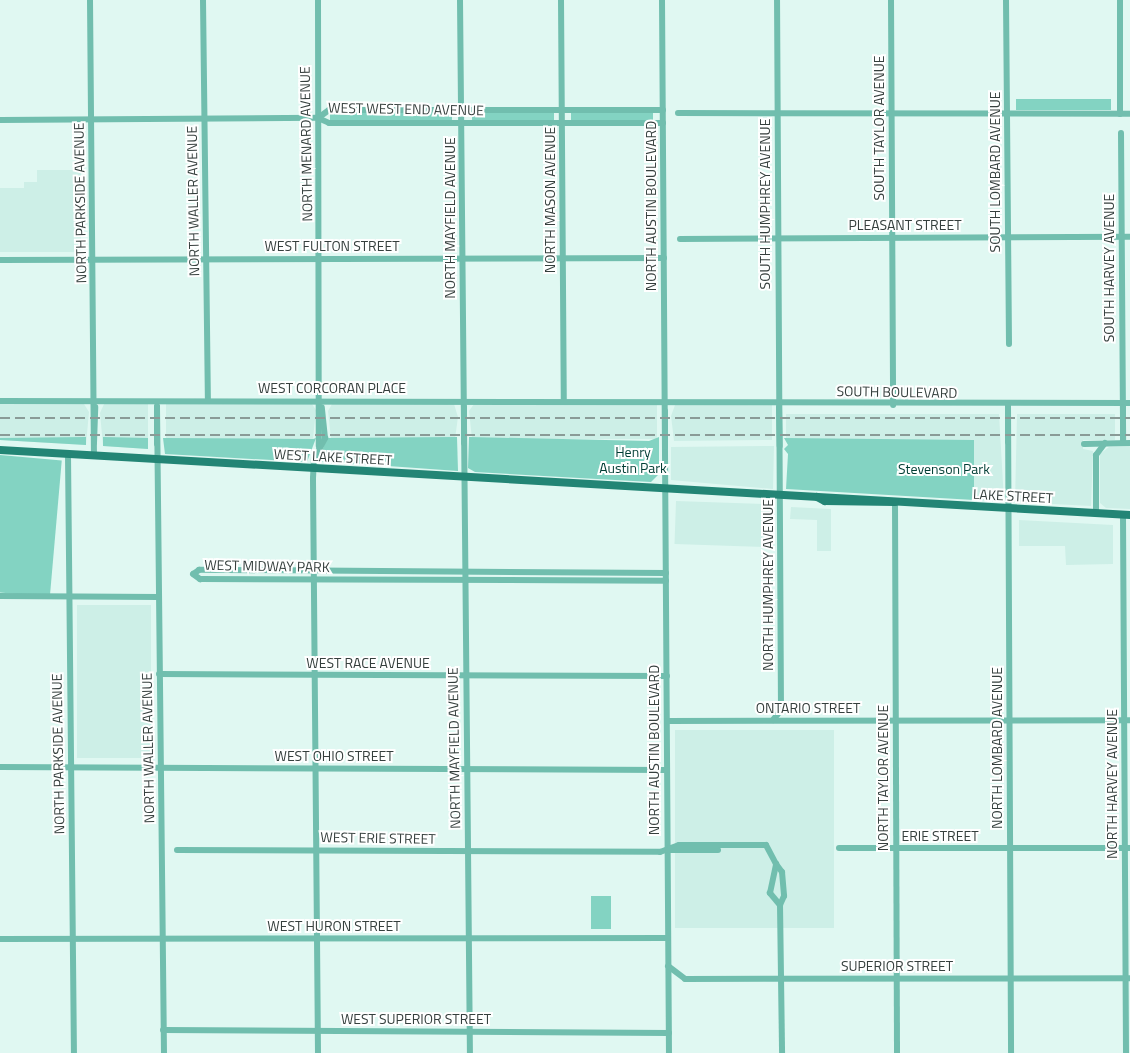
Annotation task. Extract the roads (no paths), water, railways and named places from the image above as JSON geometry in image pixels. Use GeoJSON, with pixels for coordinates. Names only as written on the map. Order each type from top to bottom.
{"type":"FeatureCollection","features":[{"type":"Feature","properties":{"kind":"main road","name":"WEST LAKE STREET"},"geometry":{"type":"LineString","coordinates":[[0,450],[665,489]]}},
{"type":"Feature","properties":{"kind":"main road","name":"LAKE STREET"},"geometry":{"type":"LineString","coordinates":[[665,489],[817,497],[825,501],[895,502],[1126,515]]}},
{"type":"Feature","properties":{"kind":"street","name":"NORTH PARKSIDE AVENUE"},"geometry":{"type":"LineString","coordinates":[[90,0],[94,456]]}},
{"type":"Feature","properties":{"kind":"street","name":"NORTH WALLER AVENUE"},"geometry":{"type":"LineString","coordinates":[[203,0],[208,401]]}},
{"type":"Feature","properties":{"kind":"street","name":"NORTH MENARD AVENUE"},"geometry":{"type":"LineString","coordinates":[[318,0],[322,404],[325,438],[319,446],[313,469],[318,1053]]}},
{"type":"Feature","properties":{"kind":"street","name":"NORTH MAYFIELD AVENUE"},"geometry":{"type":"LineString","coordinates":[[460,0],[470,1053]]}},
{"type":"Feature","properties":{"kind":"street","name":"NORTH MASON AVENUE"},"geometry":{"type":"LineString","coordinates":[[561,0],[564,401]]}},
{"type":"Feature","properties":{"kind":"street","name":"NORTH AUSTIN BOULEVARD"},"geometry":{"type":"LineString","coordinates":[[662,0],[669,1053]]}},
{"type":"Feature","properties":{"kind":"street","name":"SOUTH HUMPHREY AVENUE"},"geometry":{"type":"LineString","coordinates":[[777,0],[779,404]]}},
{"type":"Feature","properties":{"kind":"street","name":"SOUTH TAYLOR AVENUE"},"geometry":{"type":"LineString","coordinates":[[891,0],[893,405]]}},
{"type":"Feature","properties":{"kind":"street","name":"SOUTH LOMBARD AVENUE"},"geometry":{"type":"LineString","coordinates":[[1006,0],[1009,344]]}},
{"type":"Feature","properties":{"kind":"street"},"geometry":{"type":"LineString","coordinates":[[1120,0],[1120,114]]}},
{"type":"Feature","properties":{"kind":"street","name":"WEST WEST END AVENUE"},"geometry":{"type":"LineString","coordinates":[[663,110],[329,110],[318,118],[329,123],[663,123]]}},
{"type":"Feature","properties":{"kind":"street"},"geometry":{"type":"LineString","coordinates":[[678,113],[1130,114]]}},
{"type":"Feature","properties":{"kind":"street"},"geometry":{"type":"LineString","coordinates":[[0,120],[318,118]]}},
{"type":"Feature","properties":{"kind":"street","name":"SOUTH HARVEY AVENUE"},"geometry":{"type":"LineString","coordinates":[[1121,133],[1122,403]]}},
{"type":"Feature","properties":{"kind":"street","name":"PLEASANT STREET"},"geometry":{"type":"LineString","coordinates":[[680,239],[1130,237]]}},
{"type":"Feature","properties":{"kind":"street","name":"WEST FULTON STREET"},"geometry":{"type":"LineString","coordinates":[[0,260],[664,258]]}},
{"type":"Feature","properties":{"kind":"street","name":"SOUTH BOULEVARD"},"geometry":{"type":"LineString","coordinates":[[664,400],[893,405],[1130,403]]}},
{"type":"Feature","properties":{"kind":"street","name":"WEST CORCORAN PLACE"},"geometry":{"type":"LineString","coordinates":[[0,401],[94,404],[157,404],[208,401],[322,404],[664,400]]}},
{"type":"Feature","properties":{"kind":"street"},"geometry":{"type":"LineString","coordinates":[[1084,444],[1126,443],[1122,403]]}},
{"type":"Feature","properties":{"kind":"street","name":"NORTH WALLER AVENUE"},"geometry":{"type":"LineString","coordinates":[[157,404],[164,1053]]}},
{"type":"Feature","properties":{"kind":"street","name":"NORTH HUMPHREY AVENUE"},"geometry":{"type":"LineString","coordinates":[[773,720],[781,710],[779,404]]}},
{"type":"Feature","properties":{"kind":"street","name":"NORTH LOMBARD AVENUE"},"geometry":{"type":"LineString","coordinates":[[1008,405],[1011,1053]]}},
{"type":"Feature","properties":{"kind":"street"},"geometry":{"type":"LineString","coordinates":[[1096,514],[1096,455],[1105,443]]}},
{"type":"Feature","properties":{"kind":"street","name":"NORTH PARKSIDE AVENUE"},"geometry":{"type":"LineString","coordinates":[[68,455],[74,1053]]}},
{"type":"Feature","properties":{"kind":"street","name":"NORTH TAYLOR AVENUE"},"geometry":{"type":"LineString","coordinates":[[895,502],[897,1053]]}},
{"type":"Feature","properties":{"kind":"street","name":"NORTH HARVEY AVENUE"},"geometry":{"type":"LineString","coordinates":[[1126,515],[1128,978],[1126,1053]]}},
{"type":"Feature","properties":{"kind":"street","name":"WEST MIDWAY PARK"},"geometry":{"type":"LineString","coordinates":[[666,573],[199,570],[193,574],[200,579],[237,580],[666,581]]}},
{"type":"Feature","properties":{"kind":"street"},"geometry":{"type":"LineString","coordinates":[[237,570],[237,580]]}},
{"type":"Feature","properties":{"kind":"street"},"geometry":{"type":"LineString","coordinates":[[0,596],[159,597]]}},
{"type":"Feature","properties":{"kind":"street","name":"WEST RACE AVENUE"},"geometry":{"type":"LineString","coordinates":[[160,674],[666,676]]}},
{"type":"Feature","properties":{"kind":"street","name":"ONTARIO STREET"},"geometry":{"type":"LineString","coordinates":[[667,721],[1127,720]]}},
{"type":"Feature","properties":{"kind":"street","name":"WEST OHIO STREET"},"geometry":{"type":"LineString","coordinates":[[0,767],[667,770]]}},
{"type":"Feature","properties":{"kind":"street","name":"WEST ERIE STREET"},"geometry":{"type":"LineString","coordinates":[[177,850],[468,852],[668,850],[678,853],[766,845],[776,864]]}},
{"type":"Feature","properties":{"kind":"street","name":"ERIE STREET"},"geometry":{"type":"LineString","coordinates":[[839,848],[1127,848]]}},
{"type":"Feature","properties":{"kind":"street"},"geometry":{"type":"LineString","coordinates":[[776,864],[770,893],[780,905]]}},
{"type":"Feature","properties":{"kind":"street"},"geometry":{"type":"LineString","coordinates":[[776,864],[784,884],[780,905],[782,1053]]}},
{"type":"Feature","properties":{"kind":"street","name":"WEST HURON STREET"},"geometry":{"type":"LineString","coordinates":[[0,939],[668,938]]}},
{"type":"Feature","properties":{"kind":"street","name":"SUPERIOR STREET"},"geometry":{"type":"LineString","coordinates":[[668,966],[685,979],[1128,978]]}},
{"type":"Feature","properties":{"kind":"street","name":"WEST SUPERIOR STREET"},"geometry":{"type":"LineString","coordinates":[[163,1030],[669,1033]]}},
{"type":"Feature","properties":{"kind":"railway"},"geometry":{"type":"LineString","coordinates":[[0,418],[1130,418]]}},
{"type":"Feature","properties":{"kind":"railway"},"geometry":{"type":"LineString","coordinates":[[0,435],[1130,435]]}},
{"type":"Feature","properties":{"kind":"park label","name":"Henry Austin Park"},"geometry":{"type":"Point","coordinates":[633,460]}},
{"type":"Feature","properties":{"kind":"park label","name":"Stevenson Park"},"geometry":{"type":"Point","coordinates":[944,469]}}]}
